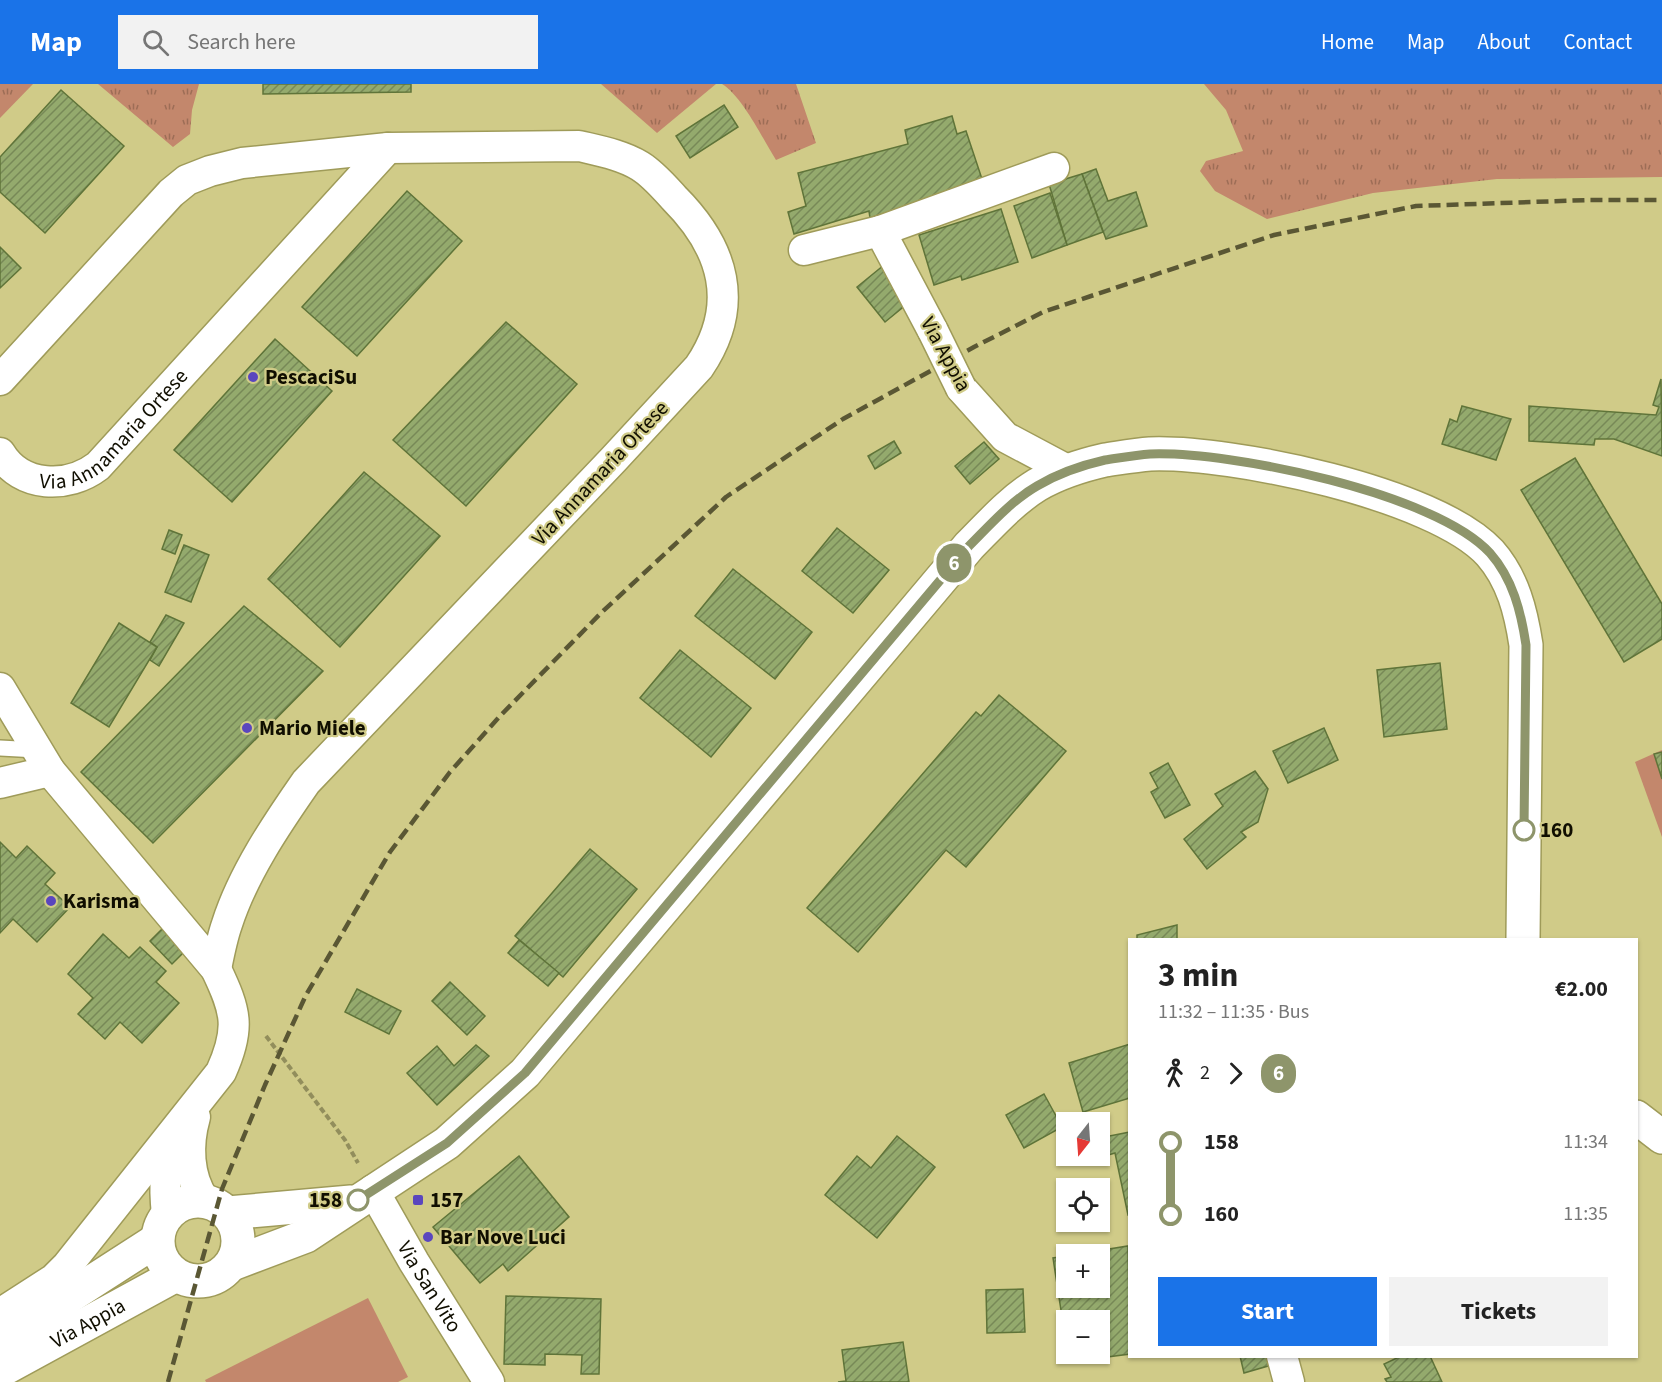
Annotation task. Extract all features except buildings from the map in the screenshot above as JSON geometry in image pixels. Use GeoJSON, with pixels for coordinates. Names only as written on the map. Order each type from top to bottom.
{"type":"FeatureCollection","features":[{"type":"Feature","properties":{"kind":"main road","name":"Via Appia"},"geometry":{"type":"LineString","coordinates":[[0,1371],[176,1275],[187,1280],[206,1281],[223,1273],[232,1264],[306,1236],[447,1143],[525,1073],[969,546],[1005,510],[1037,486],[1069,471],[1104,460],[1150,454],[1206,457],[1268,466],[1346,485],[1423,511],[1448,521],[1469,534],[1490,554],[1504,573],[1514,594],[1522,617],[1526,645],[1523,938]]}},
{"type":"Feature","properties":{"kind":"main road"},"geometry":{"type":"LineString","coordinates":[[1638,1119],[1662,1137]]}},
{"type":"Feature","properties":{"kind":"main road","name":"Via Appia"},"geometry":{"type":"LineString","coordinates":[[0,1341],[162,1228],[177,1206],[190,1201],[216,1207],[365,1196]]}},
{"type":"Feature","properties":{"kind":"main road"},"geometry":{"type":"LineString","coordinates":[[216,1207],[236,1225],[239,1238],[232,1264]]}},
{"type":"Feature","properties":{"kind":"main road"},"geometry":{"type":"LineString","coordinates":[[162,1228],[160,1254],[166,1266],[176,1275]]}},
{"type":"Feature","properties":{"kind":"street","name":"Via Annamaria Ortese"},"geometry":{"type":"LineString","coordinates":[[0,380],[171,193],[186,180],[242,163],[388,148],[579,146],[608,153],[641,167],[682,205],[707,238],[716,256],[722,277],[722,316],[709,351],[699,367],[614,460],[306,782],[272,830],[239,895],[227,923],[216,969]]}},
{"type":"Feature","properties":{"kind":"street","name":"Via Annamaria Ortese"},"geometry":{"type":"LineString","coordinates":[[0,453],[16,471],[29,478],[42,481],[56,482],[78,478],[98,466],[388,148]]}},
{"type":"Feature","properties":{"kind":"street"},"geometry":{"type":"LineString","coordinates":[[804,250],[880,231],[1054,168]]}},
{"type":"Feature","properties":{"kind":"street","name":"Via Appia"},"geometry":{"type":"LineString","coordinates":[[880,231],[961,388],[1005,437],[1069,471]]}},
{"type":"Feature","properties":{"kind":"street"},"geometry":{"type":"LineString","coordinates":[[0,688],[44,761],[216,969],[229,997],[235,1021],[234,1037],[220,1072],[67,1266],[54,1279],[0,1314]]}},
{"type":"Feature","properties":{"kind":"street"},"geometry":{"type":"LineString","coordinates":[[0,783],[44,761]]}},
{"type":"Feature","properties":{"kind":"street"},"geometry":{"type":"LineString","coordinates":[[200,1100],[193,1125],[190,1152],[195,1182],[216,1207]]}},
{"type":"Feature","properties":{"kind":"street"},"geometry":{"type":"LineString","coordinates":[[162,1228],[164,1188],[170,1152],[200,1100]]}},
{"type":"Feature","properties":{"kind":"street","name":"Via San Vito"},"geometry":{"type":"LineString","coordinates":[[365,1196],[414,1262],[489,1382]]}},
{"type":"Feature","properties":{"kind":"street"},"geometry":{"type":"LineString","coordinates":[[1283,1358],[1289,1382]]}},
{"type":"Feature","properties":{"kind":"lane"},"geometry":{"type":"LineString","coordinates":[[0,748],[44,761]]}},
{"type":"Feature","properties":{"kind":"path"},"geometry":{"type":"LineString","coordinates":[[266,1035],[345,1140]]}},
{"type":"Feature","properties":{"kind":"green space"},"geometry":{"type":"Polygon","coordinates":[[[0,84],[33,84],[0,118],[0,84]]]}},
{"type":"Feature","properties":{"kind":"green space"},"geometry":{"type":"Polygon","coordinates":[[[98,84],[199,84],[192,110],[190,134],[173,147],[98,84]]]}},
{"type":"Feature","properties":{"kind":"green space"},"geometry":{"type":"Polygon","coordinates":[[[601,84],[716,84],[657,133],[601,84]]]}},
{"type":"Feature","properties":{"kind":"green space"},"geometry":{"type":"Polygon","coordinates":[[[722,84],[796,84],[816,143],[776,160],[737,98],[722,84]]]}},
{"type":"Feature","properties":{"kind":"green space"},"geometry":{"type":"Polygon","coordinates":[[[1204,84],[1662,84],[1662,177],[1497,179],[1373,193],[1267,219],[1215,191],[1200,171],[1206,161],[1243,151],[1226,110],[1204,84]]]}},
{"type":"Feature","properties":{"kind":"green space"},"geometry":{"type":"Polygon","coordinates":[[[1662,750],[1662,837],[1635,762],[1662,750]]]}},
{"type":"Feature","properties":{"kind":"green space"},"geometry":{"type":"Polygon","coordinates":[[[368,1298],[408,1377],[398,1382],[206,1382],[205,1380],[368,1298]]]}},
{"type":"Feature","properties":{"kind":"railway"},"geometry":{"type":"LineString","coordinates":[[168,1382],[222,1189],[265,1085],[306,995],[390,852],[450,772],[501,715],[601,613],[726,497],[843,419],[1043,312],[1274,235],[1416,206],[1662,200]]}},
{"type":"Feature","properties":{"kind":"bus line","name":"6"},"geometry":{"type":"LineString","coordinates":[[358,1200],[447,1143],[525,1073],[969,546],[1005,510],[1037,486],[1069,471],[1104,460],[1150,454],[1206,457],[1268,466],[1346,485],[1394,500],[1448,521],[1469,534],[1490,554],[1504,573],[1522,617],[1526,645],[1524,830]]}},
{"type":"Feature","properties":{"kind":"place","name":"PescaciSu"},"geometry":{"type":"Point","coordinates":[253,377]}},
{"type":"Feature","properties":{"kind":"place","name":"Mario Miele"},"geometry":{"type":"Point","coordinates":[247,728]}},
{"type":"Feature","properties":{"kind":"place","name":"160"},"geometry":{"type":"Point","coordinates":[1524,830]}},
{"type":"Feature","properties":{"kind":"place","name":"Karisma"},"geometry":{"type":"Point","coordinates":[51,901]}},
{"type":"Feature","properties":{"kind":"place","name":"158"},"geometry":{"type":"Point","coordinates":[358,1200]}},
{"type":"Feature","properties":{"kind":"place","name":"157"},"geometry":{"type":"Point","coordinates":[418,1200]}},
{"type":"Feature","properties":{"kind":"place","name":"Bar Nove Luci"},"geometry":{"type":"Point","coordinates":[428,1237]}}]}
